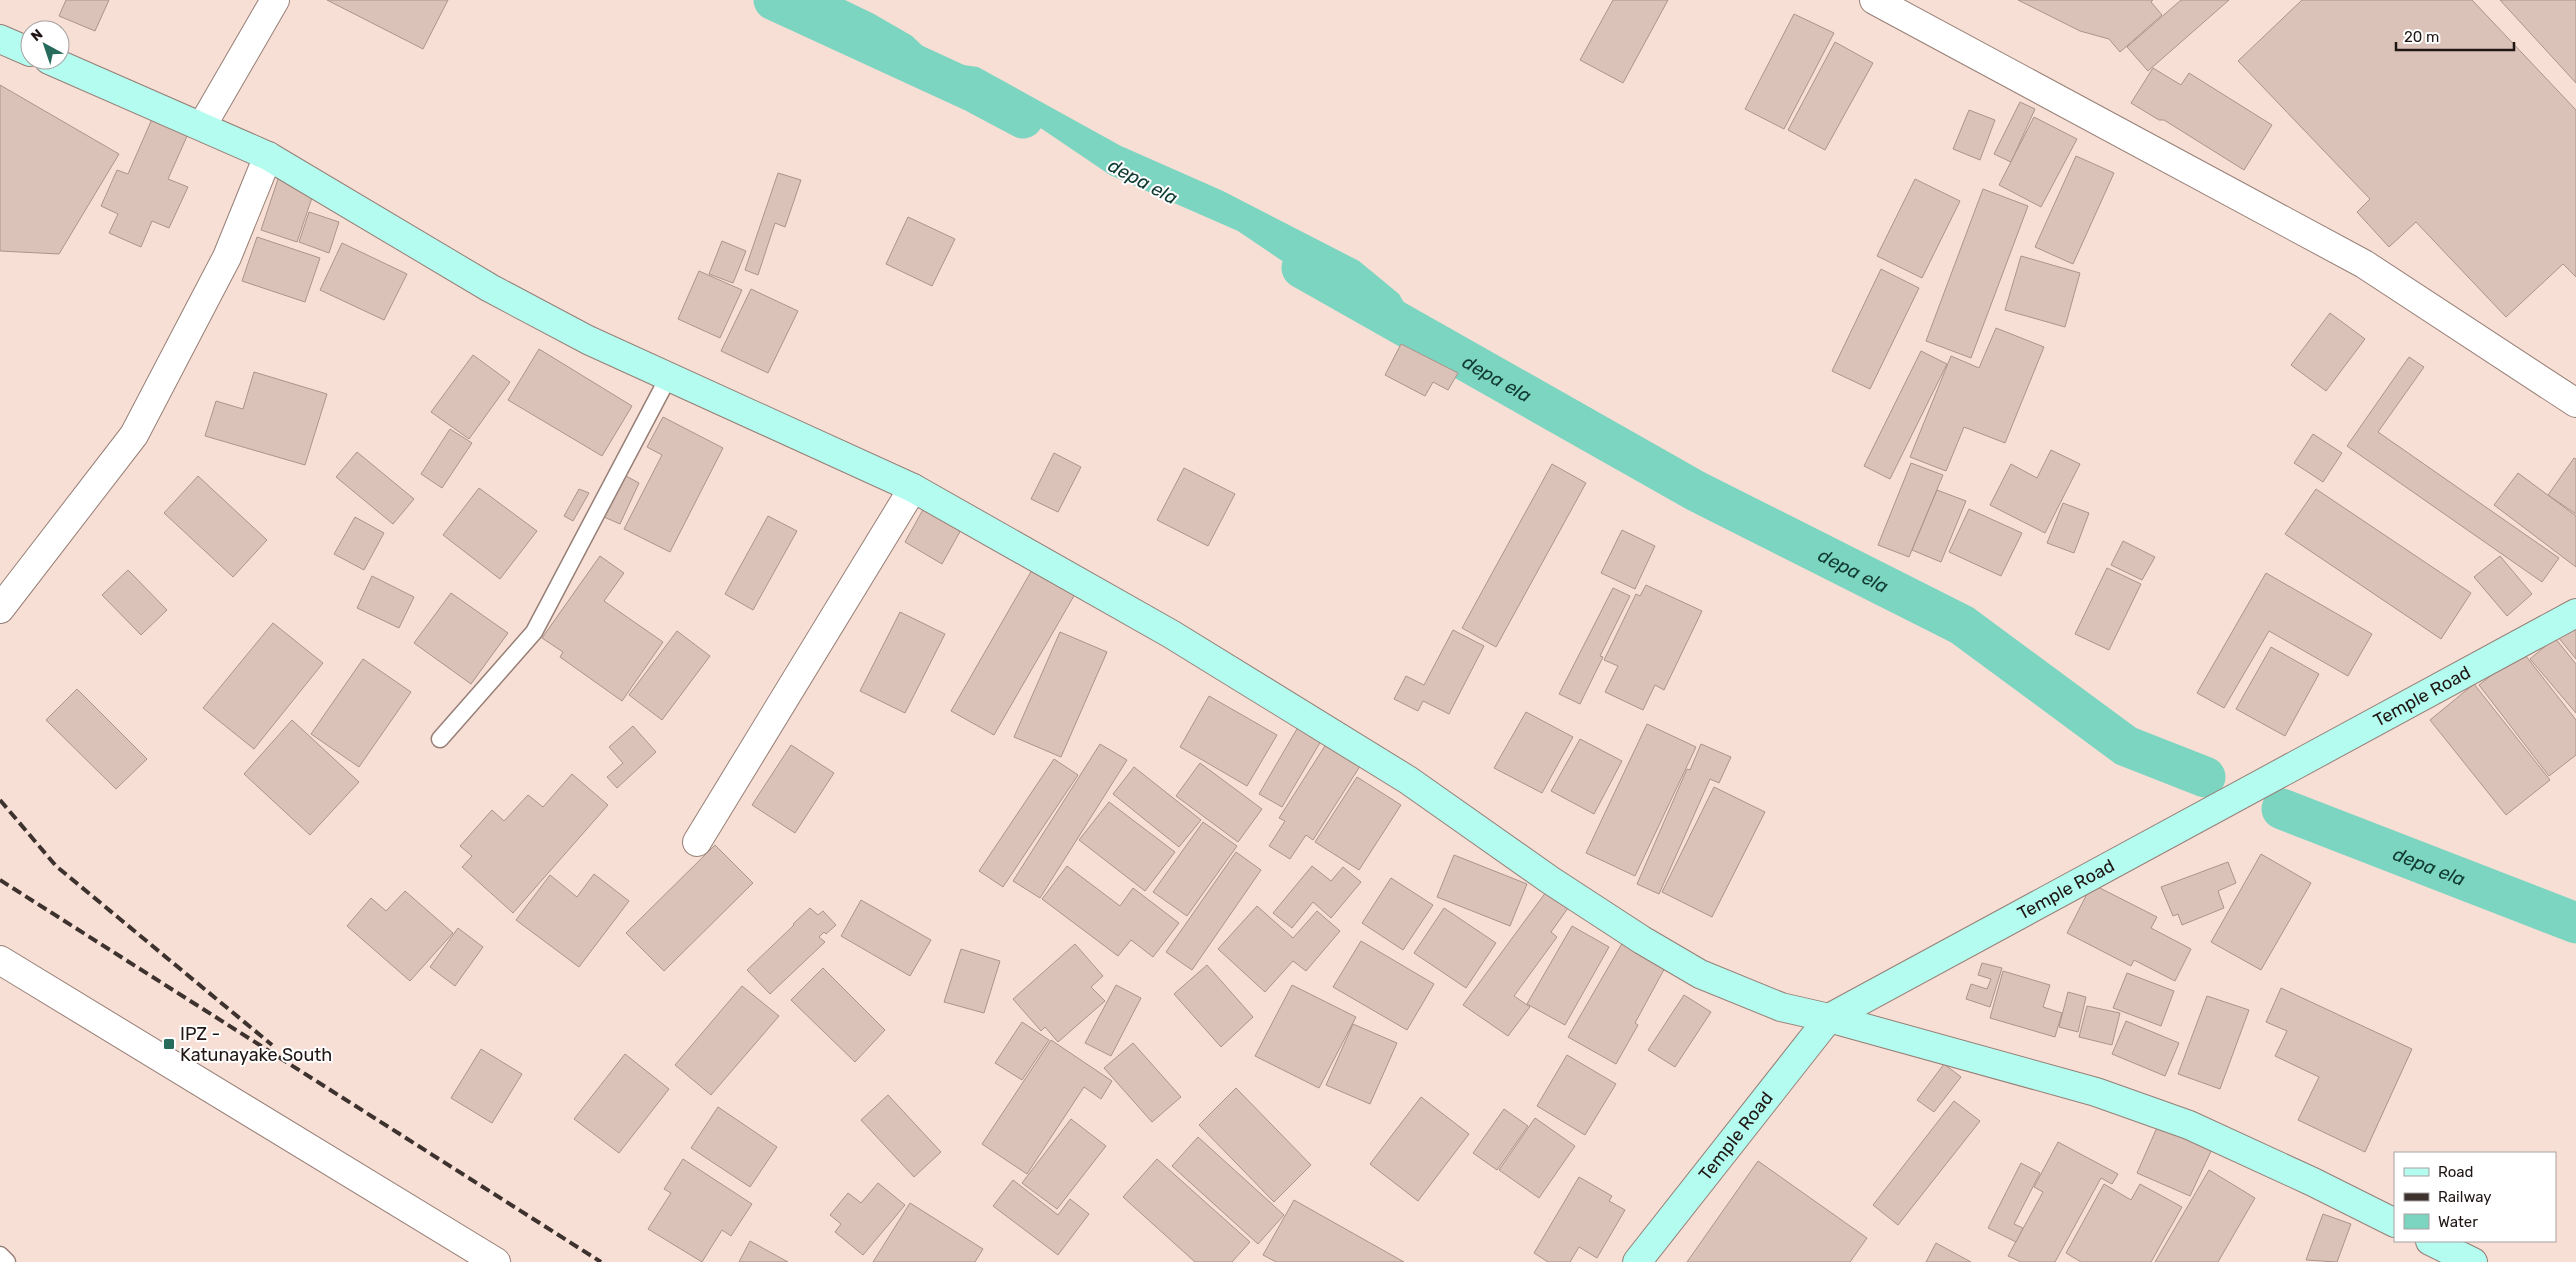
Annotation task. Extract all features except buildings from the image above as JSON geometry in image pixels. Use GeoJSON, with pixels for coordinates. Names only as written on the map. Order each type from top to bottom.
{"type":"FeatureCollection","features":[{"type":"Feature","properties":{"kind":"street"},"geometry":{"type":"LineString","coordinates":[[202,126],[275,0]]}},
{"type":"Feature","properties":{"kind":"street"},"geometry":{"type":"LineString","coordinates":[[1874,0],[2364,264],[2576,403]]}},
{"type":"Feature","properties":{"kind":"street"},"geometry":{"type":"LineString","coordinates":[[0,39],[20,48]]}},
{"type":"Feature","properties":{"kind":"street"},"geometry":{"type":"LineString","coordinates":[[70,69],[268,156],[490,288],[588,340],[913,488],[1171,634],[1408,780],[1550,880],[1642,940],[1700,974],[1781,1007],[1829,1018],[2096,1092],[2189,1125],[2313,1182],[2394,1222]]}},
{"type":"Feature","properties":{"kind":"street"},"geometry":{"type":"LineString","coordinates":[[0,609],[134,435],[227,257],[268,156]]}},
{"type":"Feature","properties":{"kind":"street"},"geometry":{"type":"LineString","coordinates":[[697,842],[913,488]]}},
{"type":"Feature","properties":{"kind":"street","name":"Temple Road"},"geometry":{"type":"LineString","coordinates":[[1637,1262],[1829,1018],[2576,613]]}},
{"type":"Feature","properties":{"kind":"street"},"geometry":{"type":"LineString","coordinates":[[0,960],[496,1262]]}},
{"type":"Feature","properties":{"kind":"street"},"geometry":{"type":"LineString","coordinates":[[2432,1242],[2473,1262]]}},
{"type":"Feature","properties":{"kind":"lane"},"geometry":{"type":"LineString","coordinates":[[440,740],[534,632],[669,376]]}},
{"type":"Feature","properties":{"kind":"lane"},"geometry":{"type":"LineString","coordinates":[[0,1256],[7,1262]]}},
{"type":"Feature","properties":{"kind":"water"},"geometry":{"type":"Polygon","coordinates":[[[780,0],[845,0],[874,14],[912,36],[932,55],[949,63],[978,67],[1121,146],[1223,191],[1359,261],[1399,294],[1411,315],[1375,306],[1300,273],[1238,231],[1110,175],[1042,129],[1003,113],[974,92],[948,79],[922,73],[855,26],[780,0]]]}},
{"type":"Feature","properties":{"kind":"water"},"geometry":{"type":"Polygon","coordinates":[[[2492,889],[2576,917],[2576,939],[2481,905],[2492,889]]]}},
{"type":"Feature","properties":{"kind":"waterway","name":"depa ela"},"geometry":{"type":"LineString","coordinates":[[774,0],[974,92],[1023,118]]}},
{"type":"Feature","properties":{"kind":"waterway","name":"depa ela"},"geometry":{"type":"LineString","coordinates":[[1302,268],[1696,491],[1962,625],[2126,746],[2205,777]]}},
{"type":"Feature","properties":{"kind":"waterway","name":"depa ela"},"geometry":{"type":"LineString","coordinates":[[2282,809],[2576,923]]}},
{"type":"Feature","properties":{"kind":"railway"},"geometry":{"type":"LineString","coordinates":[[0,800],[56,866],[272,1045]]}},
{"type":"Feature","properties":{"kind":"railway"},"geometry":{"type":"LineString","coordinates":[[0,880],[601,1262]]}},
{"type":"Feature","properties":{"kind":"place","name":"IPZ - Katunayake South"},"geometry":{"type":"Point","coordinates":[169,1044]}}]}
